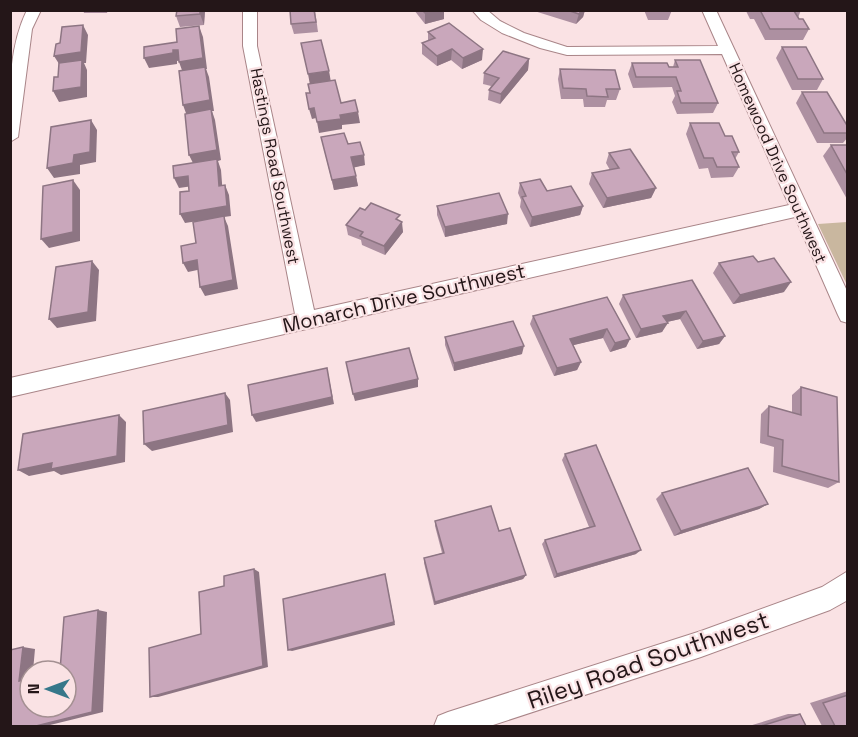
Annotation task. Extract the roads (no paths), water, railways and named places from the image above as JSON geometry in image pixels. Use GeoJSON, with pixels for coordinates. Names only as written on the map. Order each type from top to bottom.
{"type":"FeatureCollection","features":[{"type":"Feature","properties":{"kind":"street"},"geometry":{"type":"LineString","coordinates":[[10,137],[25,29],[34,10]]}},
{"type":"Feature","properties":{"kind":"street","name":"Hastings Road Southwest"},"geometry":{"type":"LineString","coordinates":[[249,10],[250,46],[306,321]]}},
{"type":"Feature","properties":{"kind":"street"},"geometry":{"type":"LineString","coordinates":[[478,10],[512,32],[542,46],[567,51],[727,50]]}},
{"type":"Feature","properties":{"kind":"street","name":"Homewood Drive Southwest"},"geometry":{"type":"LineString","coordinates":[[709,10],[798,210],[848,315]]}},
{"type":"Feature","properties":{"kind":"street","name":"Monarch Drive Southwest"},"geometry":{"type":"LineString","coordinates":[[10,388],[798,210]]}},
{"type":"Feature","properties":{"kind":"street","name":"Riley Road Southwest"},"geometry":{"type":"LineString","coordinates":[[447,726],[701,644],[830,597],[846,585]]}}]}
